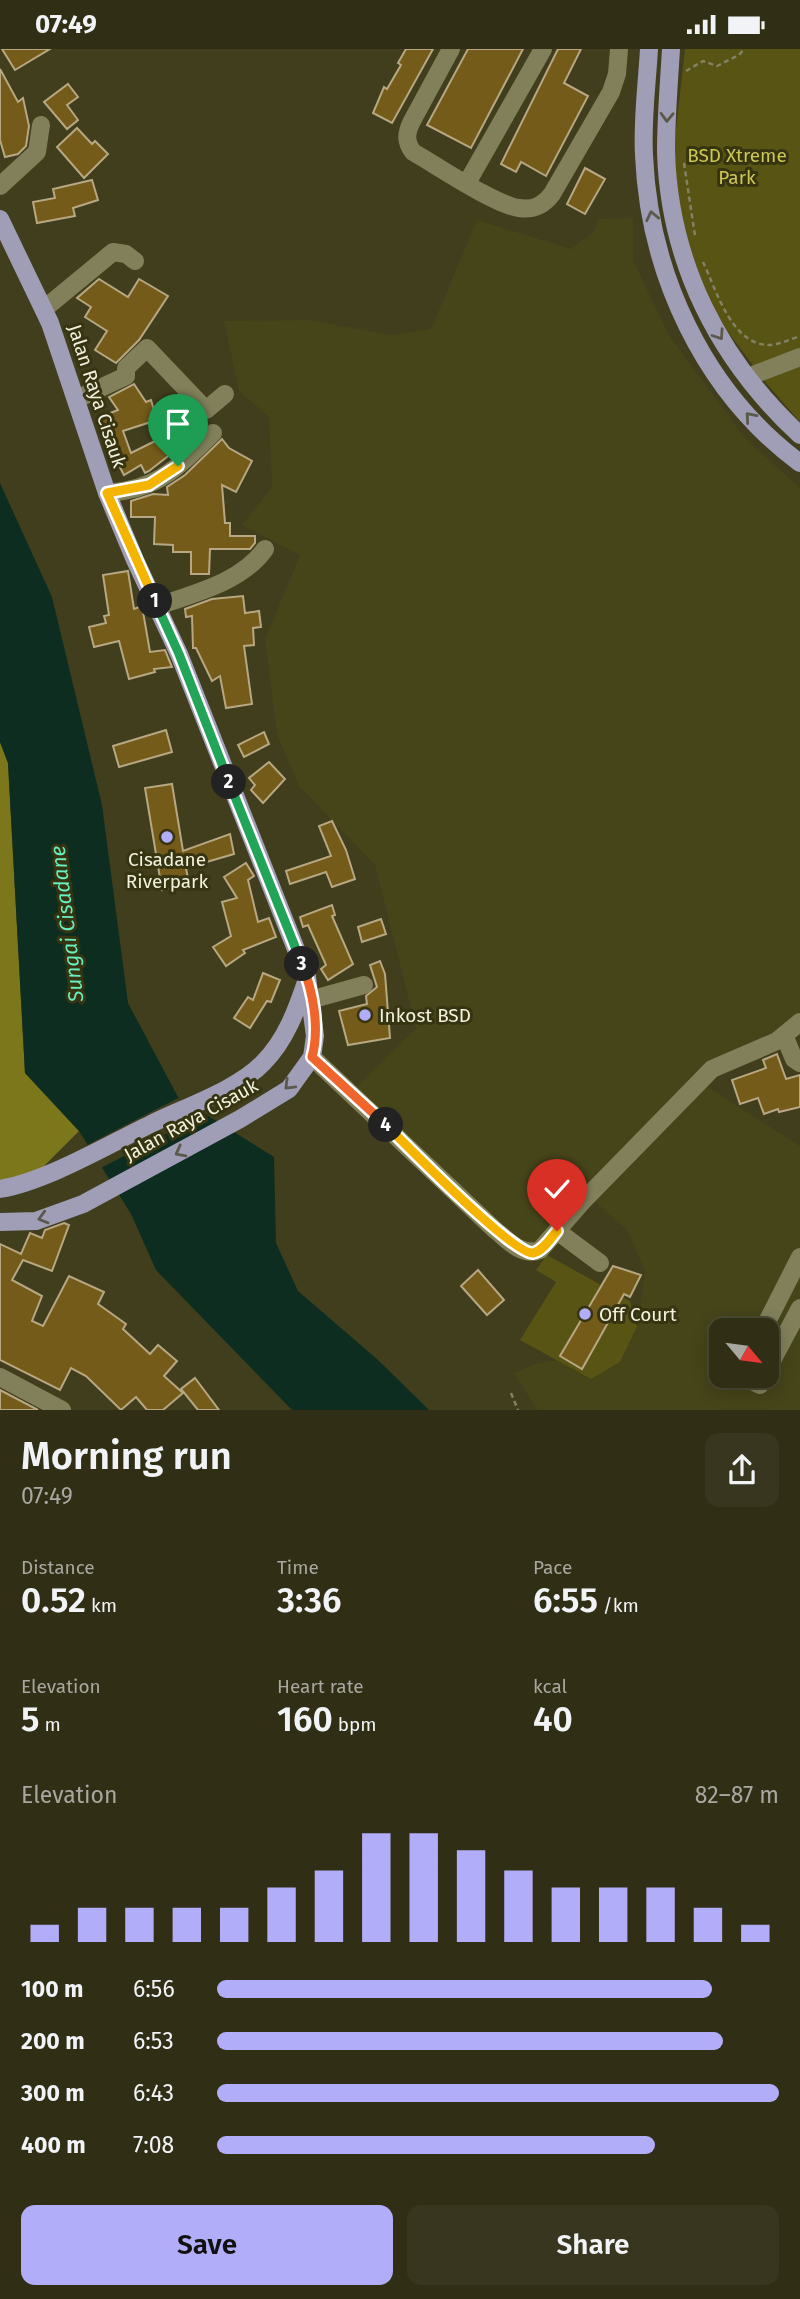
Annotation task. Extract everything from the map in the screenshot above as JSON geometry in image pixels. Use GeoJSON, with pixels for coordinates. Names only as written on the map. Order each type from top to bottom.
{"type":"FeatureCollection","features":[{"type":"Feature","properties":{"kind":"main road"},"geometry":{"type":"LineString","coordinates":[[649,49],[645,174],[657,241],[671,291],[691,335],[728,391],[768,437],[800,463]]}},
{"type":"Feature","properties":{"kind":"main road"},"geometry":{"type":"LineString","coordinates":[[671,49],[666,151],[674,218],[690,279],[701,305],[748,377],[800,435]]}},
{"type":"Feature","properties":{"kind":"main road","name":"Jalan Raya Cisauk"},"geometry":{"type":"LineString","coordinates":[[0,219],[44,309],[77,398],[107,493],[179,654],[307,977],[306,1002],[315,1036],[312,1057],[289,1089],[240,1119],[83,1204],[36,1221],[0,1222]]}},
{"type":"Feature","properties":{"kind":"main road","name":"Jalan Raya Cisauk"},"geometry":{"type":"LineString","coordinates":[[0,1189],[50,1172],[247,1076],[262,1064],[278,1045],[306,1002]]}},
{"type":"Feature","properties":{"kind":"street"},"geometry":{"type":"LineString","coordinates":[[451,49],[411,121],[406,138],[413,152],[512,207],[532,208],[546,202],[611,92],[617,74],[619,49]]}},
{"type":"Feature","properties":{"kind":"street"},"geometry":{"type":"LineString","coordinates":[[467,183],[543,49]]}},
{"type":"Feature","properties":{"kind":"street"},"geometry":{"type":"LineString","coordinates":[[0,186],[37,152],[41,125]]}},
{"type":"Feature","properties":{"kind":"street"},"geometry":{"type":"LineString","coordinates":[[44,309],[113,252],[126,254],[135,261]]}},
{"type":"Feature","properties":{"kind":"street"},"geometry":{"type":"LineString","coordinates":[[77,398],[126,376],[126,368],[147,348],[206,410],[225,394]]}},
{"type":"Feature","properties":{"kind":"street"},"geometry":{"type":"LineString","coordinates":[[748,377],[800,358]]}},
{"type":"Feature","properties":{"kind":"street"},"geometry":{"type":"LineString","coordinates":[[107,493],[133,490],[162,478],[213,433]]}},
{"type":"Feature","properties":{"kind":"street"},"geometry":{"type":"LineString","coordinates":[[158,607],[247,570],[265,549]]}},
{"type":"Feature","properties":{"kind":"street"},"geometry":{"type":"LineString","coordinates":[[306,1002],[364,985]]}},
{"type":"Feature","properties":{"kind":"street"},"geometry":{"type":"LineString","coordinates":[[312,1057],[521,1251],[533,1253],[540,1250],[590,1193],[712,1069],[784,1035],[800,1022]]}},
{"type":"Feature","properties":{"kind":"street"},"geometry":{"type":"LineString","coordinates":[[784,1035],[794,1059],[800,1063]]}},
{"type":"Feature","properties":{"kind":"street"},"geometry":{"type":"LineString","coordinates":[[557,1231],[600,1263]]}},
{"type":"Feature","properties":{"kind":"street"},"geometry":{"type":"LineString","coordinates":[[769,1318],[800,1257]]}},
{"type":"Feature","properties":{"kind":"street"},"geometry":{"type":"LineString","coordinates":[[779,1349],[800,1308]]}},
{"type":"Feature","properties":{"kind":"street"},"geometry":{"type":"LineString","coordinates":[[0,1377],[62,1410]]}},
{"type":"Feature","properties":{"kind":"path"},"geometry":{"type":"LineString","coordinates":[[681,78],[689,67],[703,61],[716,66],[744,49]]}},
{"type":"Feature","properties":{"kind":"path"},"geometry":{"type":"LineString","coordinates":[[682,152],[696,242]]}},
{"type":"Feature","properties":{"kind":"path"},"geometry":{"type":"LineString","coordinates":[[699,254],[734,325],[750,339],[768,345],[800,336]]}},
{"type":"Feature","properties":{"kind":"path"},"geometry":{"type":"LineString","coordinates":[[511,1394],[518,1410]]}},
{"type":"Feature","properties":{"kind":"shaded area"},"geometry":{"type":"Polygon","coordinates":[[[633,218],[633,260],[670,337],[745,438],[800,488],[800,1036],[723,1070],[706,1086],[800,1146],[800,1410],[537,1410],[514,1373],[535,1364],[557,1360],[591,1379],[620,1362],[637,1327],[645,1272],[628,1231],[581,1189],[539,1239],[532,1243],[520,1242],[354,1089],[416,1028],[375,865],[299,786],[277,735],[265,639],[300,555],[242,525],[272,487],[269,417],[239,391],[224,321],[308,320],[392,335],[431,329],[477,220],[571,249],[594,231],[598,219],[633,218]]]}},
{"type":"Feature","properties":{"kind":"shaded area"},"geometry":{"type":"Polygon","coordinates":[[[0,742],[8,763],[25,1073],[79,1131],[37,1173],[0,1180],[0,742]]]}},
{"type":"Feature","properties":{"kind":"green space","name":"BSD Xtreme Park"},"geometry":{"type":"Polygon","coordinates":[[[685,49],[800,49],[800,422],[767,384],[722,324],[687,258],[672,165],[685,49]]]}},
{"type":"Feature","properties":{"kind":"green space","name":"Off Court"},"geometry":{"type":"Polygon","coordinates":[[[547,1255],[630,1301],[637,1327],[620,1362],[591,1379],[520,1340],[556,1282],[536,1270],[547,1255]]]}},
{"type":"Feature","properties":{"kind":"water","name":"Sungai Cisadane"},"geometry":{"type":"Polygon","coordinates":[[[0,483],[52,597],[102,805],[128,1003],[178,1097],[274,1157],[276,1243],[298,1291],[378,1360],[429,1410],[292,1410],[156,1270],[131,1214],[79,1131],[25,1073],[8,763],[0,742],[0,483]]]}},
{"type":"Feature","properties":{"kind":"pier"},"geometry":{"type":"Polygon","coordinates":[[[182,1096],[208,1112],[99,1169],[85,1146],[182,1096]]]}},
{"type":"Feature","properties":{"kind":"building"},"geometry":{"type":"Polygon","coordinates":[[[2,49],[50,49],[15,70],[2,49]]]}},
{"type":"Feature","properties":{"kind":"building"},"geometry":{"type":"Polygon","coordinates":[[[406,49],[433,49],[392,123],[373,113],[384,87],[387,89],[401,65],[398,63],[406,49]]]}},
{"type":"Feature","properties":{"kind":"building"},"geometry":{"type":"Polygon","coordinates":[[[468,49],[523,49],[471,148],[427,125],[468,49]]]}},
{"type":"Feature","properties":{"kind":"building"},"geometry":{"type":"Polygon","coordinates":[[[558,49],[581,49],[564,83],[588,96],[546,176],[521,162],[516,172],[501,164],[558,49]]]}},
{"type":"Feature","properties":{"kind":"building"},"geometry":{"type":"Polygon","coordinates":[[[0,69],[18,102],[23,98],[29,126],[26,146],[18,154],[5,157],[0,140],[0,69]]]}},
{"type":"Feature","properties":{"kind":"building"},"geometry":{"type":"Polygon","coordinates":[[[68,84],[78,97],[67,105],[78,120],[67,129],[44,102],[68,84]]]}},
{"type":"Feature","properties":{"kind":"building"},"geometry":{"type":"Polygon","coordinates":[[[77,128],[92,144],[95,141],[108,154],[84,178],[57,147],[77,128]]]}},
{"type":"Feature","properties":{"kind":"building"},"geometry":{"type":"Polygon","coordinates":[[[585,168],[605,179],[585,214],[567,204],[585,168]]]}},
{"type":"Feature","properties":{"kind":"building"},"geometry":{"type":"Polygon","coordinates":[[[92,180],[98,200],[73,208],[75,216],[37,223],[33,202],[55,198],[53,189],[92,180]]]}},
{"type":"Feature","properties":{"kind":"building"},"geometry":{"type":"Polygon","coordinates":[[[99,279],[128,297],[139,279],[168,296],[139,340],[116,363],[95,350],[107,331],[85,317],[91,307],[77,298],[99,279]]]}},
{"type":"Feature","properties":{"kind":"building"},"geometry":{"type":"Polygon","coordinates":[[[134,384],[146,402],[151,400],[157,420],[123,431],[131,453],[181,428],[190,439],[149,471],[145,473],[141,465],[124,475],[111,450],[100,417],[118,410],[109,397],[134,384]]]}},
{"type":"Feature","properties":{"kind":"building"},"geometry":{"type":"Polygon","coordinates":[[[222,439],[229,448],[252,461],[236,492],[222,485],[225,523],[230,523],[230,536],[255,536],[255,543],[250,549],[210,549],[209,574],[191,574],[191,552],[173,552],[173,545],[154,544],[155,517],[131,517],[131,501],[153,494],[168,495],[167,487],[185,475],[222,439]]]}},
{"type":"Feature","properties":{"kind":"building"},"geometry":{"type":"Polygon","coordinates":[[[128,571],[134,609],[142,606],[150,652],[165,650],[172,667],[154,669],[155,672],[129,679],[119,641],[94,647],[89,627],[106,623],[104,616],[109,615],[103,575],[128,571]]]}},
{"type":"Feature","properties":{"kind":"building"},"geometry":{"type":"Polygon","coordinates":[[[243,596],[245,613],[259,611],[261,627],[253,628],[254,645],[244,646],[252,704],[226,708],[220,676],[212,681],[196,648],[193,648],[192,616],[186,617],[185,609],[212,599],[243,596]]]}},
{"type":"Feature","properties":{"kind":"building"},"geometry":{"type":"Polygon","coordinates":[[[166,730],[172,752],[119,767],[113,746],[166,730]]]}},
{"type":"Feature","properties":{"kind":"building"},"geometry":{"type":"Polygon","coordinates":[[[264,732],[269,744],[244,757],[238,745],[264,732]]]}},
{"type":"Feature","properties":{"kind":"building"},"geometry":{"type":"Polygon","coordinates":[[[269,762],[285,779],[263,803],[251,790],[255,785],[249,778],[269,762]]]}},
{"type":"Feature","properties":{"kind":"building","name":"Cisadane Riverpark"},"geometry":{"type":"Polygon","coordinates":[[[172,784],[183,851],[230,834],[234,854],[186,868],[189,885],[162,890],[145,788],[172,784]]]}},
{"type":"Feature","properties":{"kind":"building"},"geometry":{"type":"Polygon","coordinates":[[[332,821],[346,850],[355,879],[332,887],[326,872],[290,884],[286,871],[331,856],[319,826],[332,821]]]}},
{"type":"Feature","properties":{"kind":"building"},"geometry":{"type":"Polygon","coordinates":[[[246,863],[254,876],[248,880],[258,922],[269,918],[276,937],[243,950],[245,953],[226,966],[213,947],[231,936],[222,902],[237,898],[224,877],[246,863]]]}},
{"type":"Feature","properties":{"kind":"building"},"geometry":{"type":"Polygon","coordinates":[[[332,905],[335,915],[332,916],[353,964],[328,980],[321,969],[326,965],[308,925],[303,927],[300,917],[332,905]]]}},
{"type":"Feature","properties":{"kind":"building"},"geometry":{"type":"Polygon","coordinates":[[[381,919],[386,934],[362,942],[358,927],[381,919]]]}},
{"type":"Feature","properties":{"kind":"building","name":"Inkost BSD"},"geometry":{"type":"Polygon","coordinates":[[[380,961],[385,974],[390,1038],[348,1045],[339,1011],[367,1004],[366,996],[377,987],[370,965],[380,961]]]}},
{"type":"Feature","properties":{"kind":"building"},"geometry":{"type":"Polygon","coordinates":[[[263,973],[280,980],[271,1002],[267,1001],[250,1028],[234,1018],[248,997],[253,1000],[263,973]]]}},
{"type":"Feature","properties":{"kind":"building"},"geometry":{"type":"Polygon","coordinates":[[[777,1054],[786,1079],[800,1075],[800,1107],[779,1112],[778,1109],[764,1114],[758,1098],[740,1104],[732,1080],[766,1068],[763,1060],[777,1054]]]}},
{"type":"Feature","properties":{"kind":"building"},"geometry":{"type":"Polygon","coordinates":[[[64,1223],[69,1225],[52,1271],[23,1260],[12,1280],[42,1296],[32,1321],[43,1326],[69,1276],[104,1292],[98,1304],[126,1324],[123,1329],[150,1354],[158,1345],[177,1361],[164,1376],[183,1393],[163,1410],[147,1410],[136,1397],[121,1410],[86,1376],[71,1368],[60,1390],[0,1360],[0,1244],[21,1254],[30,1233],[42,1238],[45,1230],[64,1223]]]}},
{"type":"Feature","properties":{"kind":"building"},"geometry":{"type":"Polygon","coordinates":[[[613,1266],[641,1275],[630,1297],[624,1294],[582,1369],[560,1356],[613,1266]]]}},
{"type":"Feature","properties":{"kind":"building"},"geometry":{"type":"Polygon","coordinates":[[[478,1270],[504,1300],[487,1315],[461,1286],[478,1270]]]}},
{"type":"Feature","properties":{"kind":"building"},"geometry":{"type":"Polygon","coordinates":[[[195,1378],[219,1410],[198,1410],[181,1389],[195,1378]]]}},
{"type":"Feature","properties":{"kind":"building"},"geometry":{"type":"Polygon","coordinates":[[[0,1390],[38,1410],[0,1410],[0,1390]]]}},
{"type":"Feature","properties":{"kind":"place","name":"Cisadane Riverpark"},"geometry":{"type":"Point","coordinates":[167,837]}},
{"type":"Feature","properties":{"kind":"place","name":"Inkost BSD"},"geometry":{"type":"Point","coordinates":[365,1015]}},
{"type":"Feature","properties":{"kind":"place","name":"Off Court"},"geometry":{"type":"Point","coordinates":[585,1314]}},
{"type":"Feature","properties":{"kind":"route"},"geometry":{"type":"LineString","coordinates":[[178,466],[149,485],[107,493],[179,654],[307,977],[315,1036],[312,1057],[494,1229],[521,1251],[533,1253],[540,1250],[557,1231]]}}]}
